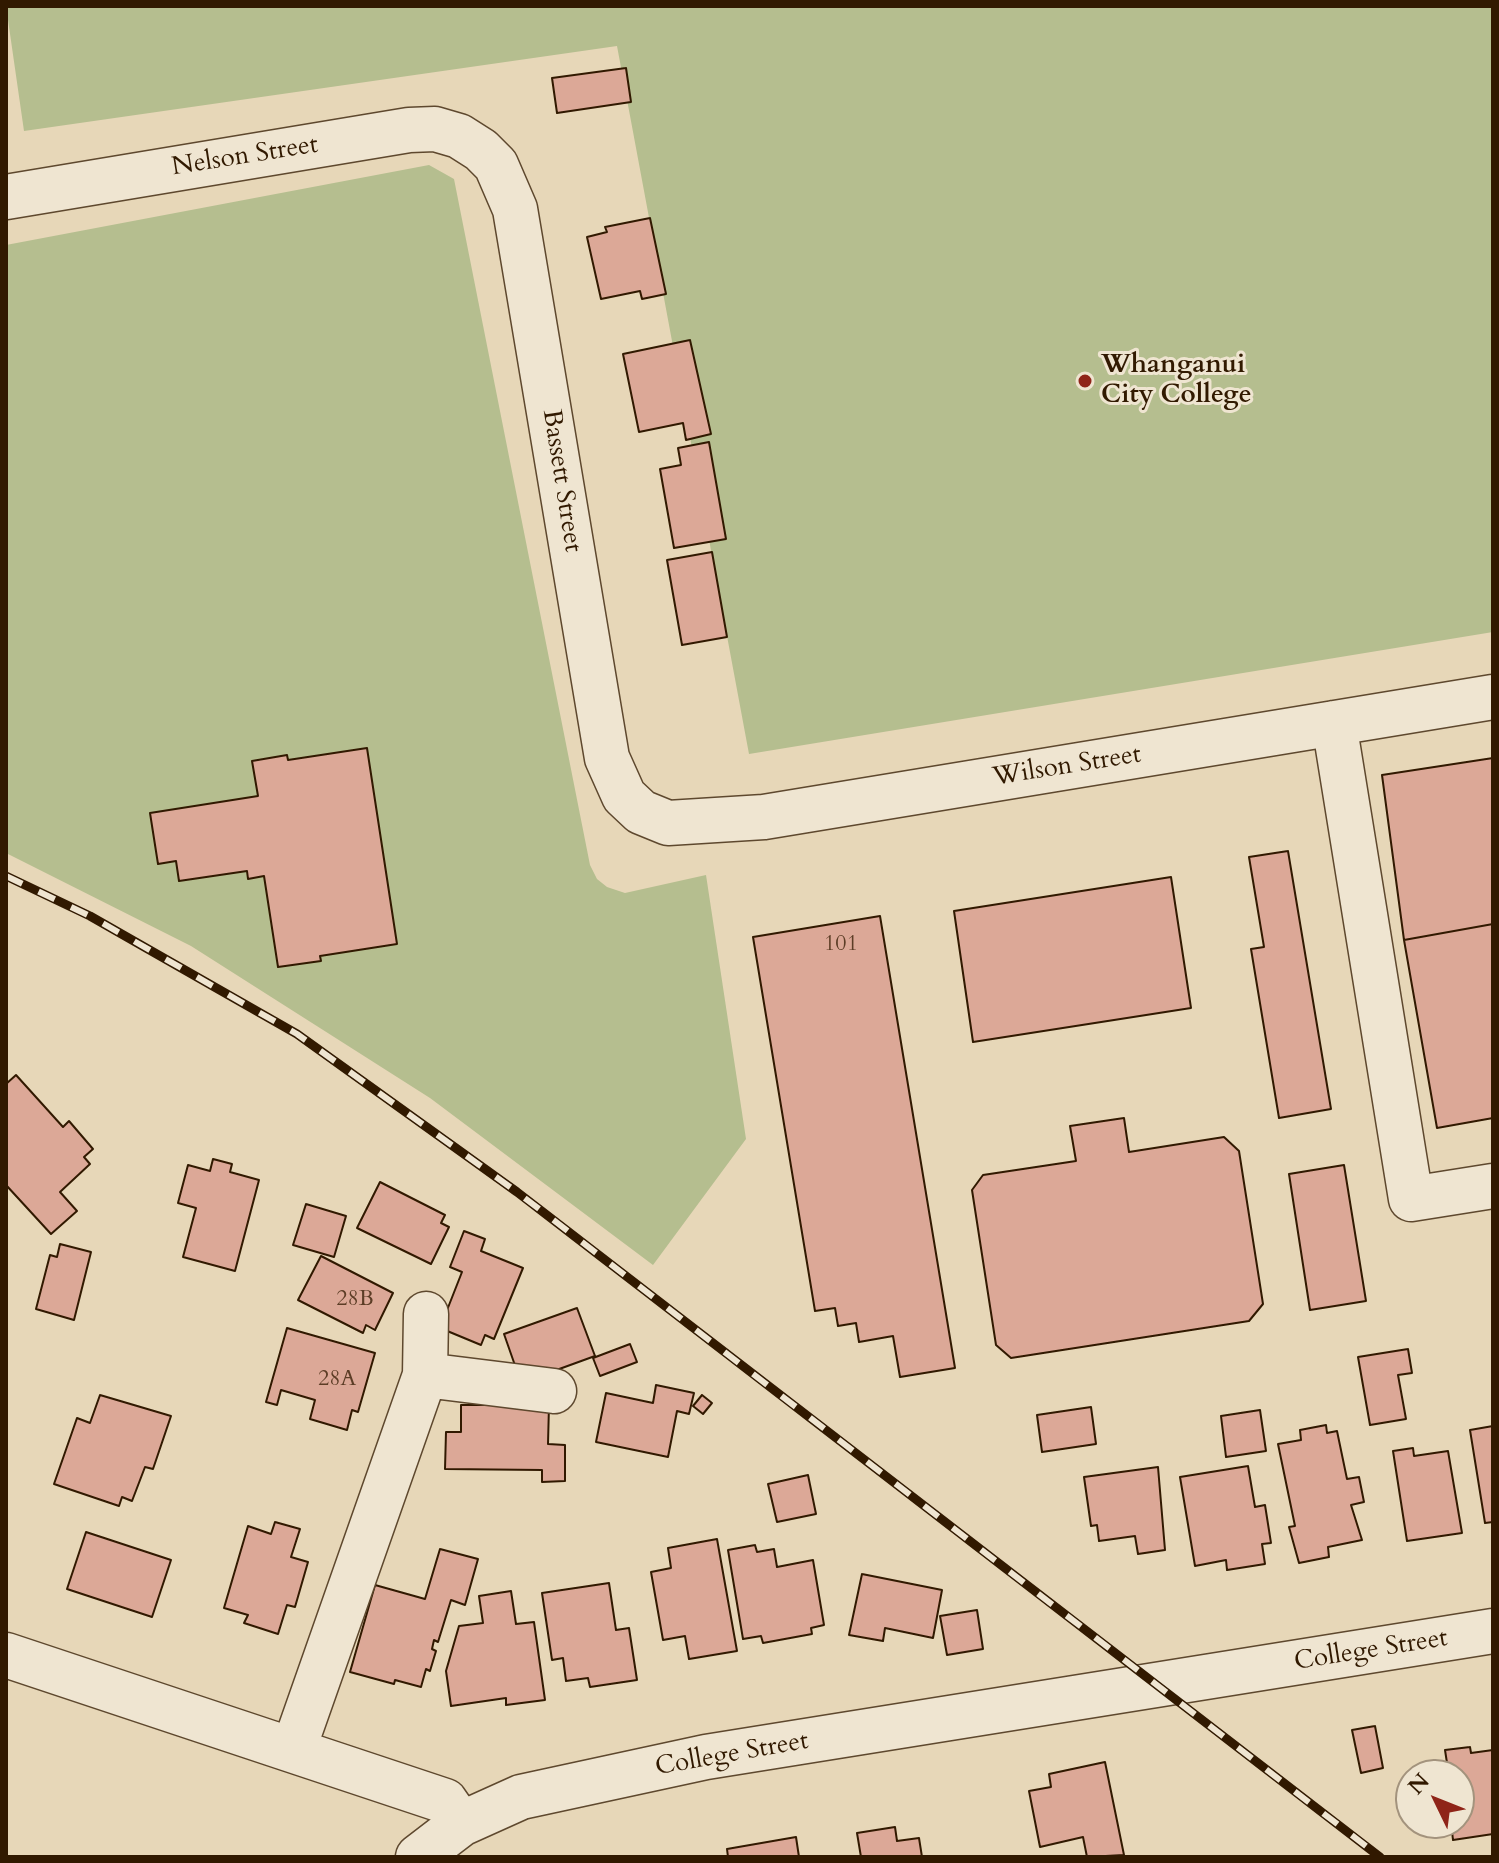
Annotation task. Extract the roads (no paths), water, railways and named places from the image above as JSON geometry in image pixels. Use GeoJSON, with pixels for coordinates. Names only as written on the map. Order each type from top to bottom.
{"type":"FeatureCollection","features":[{"type":"Feature","properties":{"kind":"street","name":"Nelson Street"},"geometry":{"type":"LineString","coordinates":[[6,197],[409,130],[435,129],[459,136],[481,150]]}},
{"type":"Feature","properties":{"kind":"street","name":"Bassett Street"},"geometry":{"type":"LineString","coordinates":[[481,150],[496,165],[515,209],[607,758],[624,796],[641,812]]}},
{"type":"Feature","properties":{"kind":"street","name":"Wilson Street"},"geometry":{"type":"LineString","coordinates":[[641,812],[668,823],[764,817],[1493,697]]}},
{"type":"Feature","properties":{"kind":"street"},"geometry":{"type":"LineString","coordinates":[[1334,723],[1411,1199],[1493,1186]]}},
{"type":"Feature","properties":{"kind":"street"},"geometry":{"type":"LineString","coordinates":[[294,1748],[425,1375],[426,1314]]}},
{"type":"Feature","properties":{"kind":"street"},"geometry":{"type":"LineString","coordinates":[[425,1375],[554,1391]]}},
{"type":"Feature","properties":{"kind":"street","name":"College Street"},"geometry":{"type":"LineString","coordinates":[[418,1857],[461,1824],[521,1797],[706,1757],[1493,1631]]}},
{"type":"Feature","properties":{"kind":"street"},"geometry":{"type":"LineString","coordinates":[[6,1655],[294,1748],[445,1801],[461,1824]]}},
{"type":"Feature","properties":{"kind":"railway"},"geometry":{"type":"LineString","coordinates":[[6,876],[90,916],[297,1034],[517,1192],[1380,1857]]}},
{"type":"Feature","properties":{"kind":"place","name":"Whanganui City College"},"geometry":{"type":"Point","coordinates":[1085,381]}}]}
